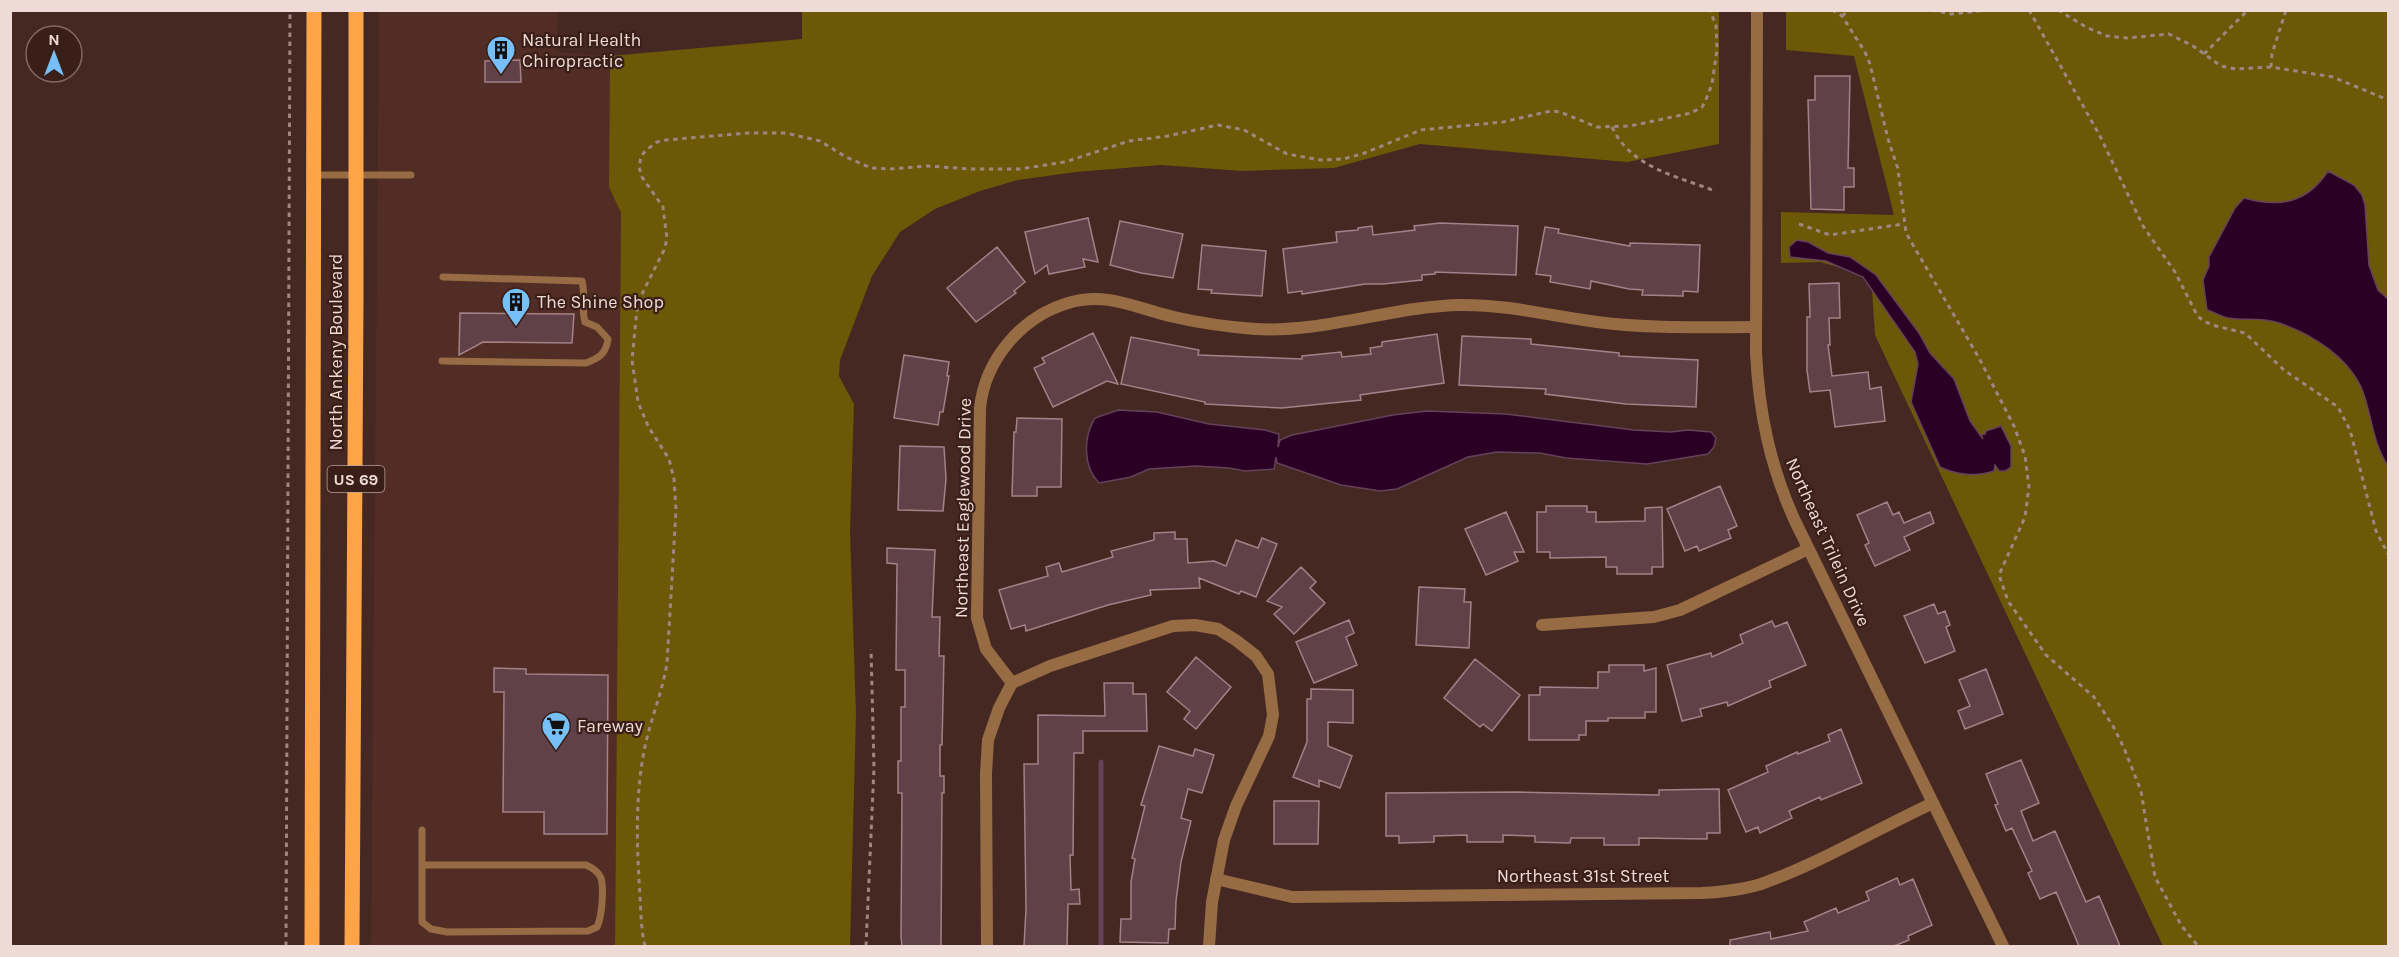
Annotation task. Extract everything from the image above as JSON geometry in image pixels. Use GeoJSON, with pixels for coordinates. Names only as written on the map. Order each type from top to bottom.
{"type":"FeatureCollection","features":[{"type":"Feature","properties":{"kind":"main road","name":"North Ankeny Boulevard"},"geometry":{"type":"LineString","coordinates":[[312,946],[314,10]]}},
{"type":"Feature","properties":{"kind":"main road","name":"North Ankeny Boulevard"},"geometry":{"type":"LineString","coordinates":[[351,946],[356,10]]}},
{"type":"Feature","properties":{"kind":"street","name":"Northeast Trilein Drive"},"geometry":{"type":"LineString","coordinates":[[1757,10],[1756,327],[1758,394],[1765,435],[1783,494],[2003,946]]}},
{"type":"Feature","properties":{"kind":"street","name":"Northeast Eaglewood Drive"},"geometry":{"type":"LineString","coordinates":[[1012,683],[986,649],[977,618],[980,408],[982,390],[993,363],[1029,322],[1047,310],[1069,302],[1106,299],[1128,302],[1174,317],[1254,329],[1275,329],[1340,324],[1420,308],[1483,306],[1520,308],[1596,322],[1636,326],[1756,327]]}},
{"type":"Feature","properties":{"kind":"street"},"geometry":{"type":"LineString","coordinates":[[1542,625],[1654,617],[1680,610],[1809,549]]}},
{"type":"Feature","properties":{"kind":"street"},"geometry":{"type":"LineString","coordinates":[[987,946],[986,774],[988,740],[999,708],[1012,683],[1050,666],[1173,626],[1196,625],[1218,629],[1256,656],[1268,674],[1273,715],[1269,736],[1236,806],[1224,840],[1212,902],[1209,946]]}},
{"type":"Feature","properties":{"kind":"street","name":"Northeast 31st Street"},"geometry":{"type":"LineString","coordinates":[[1216,879],[1292,897],[1377,894],[1731,891],[1759,885],[1789,873],[1933,802]]}},
{"type":"Feature","properties":{"kind":"lane"},"geometry":{"type":"LineString","coordinates":[[313,175],[411,175]]}},
{"type":"Feature","properties":{"kind":"lane"},"geometry":{"type":"LineString","coordinates":[[442,277],[582,282],[585,293],[582,312],[585,322],[597,327],[608,339],[600,358],[586,363],[442,360]]}},
{"type":"Feature","properties":{"kind":"lane"},"geometry":{"type":"LineString","coordinates":[[422,830],[422,865],[422,922],[431,929],[447,932],[588,931],[597,927],[601,918],[601,878],[594,868],[586,866],[422,865]]}},
{"type":"Feature","properties":{"kind":"path"},"geometry":{"type":"LineString","coordinates":[[286,946],[290,10]]}},
{"type":"Feature","properties":{"kind":"path"},"geometry":{"type":"LineString","coordinates":[[645,946],[638,861],[639,789],[643,756],[667,663],[676,493],[669,459],[642,412],[632,372],[637,309],[667,239],[663,207],[642,177],[639,167],[645,151],[657,142],[666,140],[768,132],[811,138],[871,168],[927,166],[1020,169],[1065,162],[1130,141],[1168,136],[1218,125],[1244,130],[1287,154],[1321,160],[1343,159],[1362,154],[1420,130],[1503,122],[1551,111],[1560,112],[1597,127],[1630,126],[1683,115],[1702,107],[1709,94],[1716,61],[1717,36],[1710,10]]}},
{"type":"Feature","properties":{"kind":"path"},"geometry":{"type":"LineString","coordinates":[[1832,10],[1842,16],[1870,64],[1888,139],[1898,169],[1903,197],[1903,224],[1910,242],[1990,379],[2014,426],[2025,456],[2029,487],[2025,517],[1999,575],[2008,601],[2046,655],[2094,697],[2113,726],[2141,791],[2155,877],[2181,925],[2198,946]]}},
{"type":"Feature","properties":{"kind":"path"},"geometry":{"type":"LineString","coordinates":[[1842,16],[1849,10]]}},
{"type":"Feature","properties":{"kind":"path"},"geometry":{"type":"LineString","coordinates":[[1932,10],[1950,14],[1989,10]]}},
{"type":"Feature","properties":{"kind":"path"},"geometry":{"type":"LineString","coordinates":[[2029,10],[2100,136],[2143,226],[2175,272],[2197,315],[2210,323],[2245,333],[2284,370],[2338,407],[2350,430],[2376,531],[2388,554]]}},
{"type":"Feature","properties":{"kind":"path"},"geometry":{"type":"LineString","coordinates":[[2058,10],[2086,27],[2107,36],[2127,38],[2169,34],[2187,42],[2221,66],[2236,69],[2271,67],[2342,80],[2388,100]]}},
{"type":"Feature","properties":{"kind":"path"},"geometry":{"type":"LineString","coordinates":[[2204,54],[2248,10]]}},
{"type":"Feature","properties":{"kind":"path"},"geometry":{"type":"LineString","coordinates":[[2271,67],[2272,54],[2286,10]]}},
{"type":"Feature","properties":{"kind":"path"},"geometry":{"type":"LineString","coordinates":[[1612,127],[1616,136],[1626,147],[1655,169],[1715,191]]}},
{"type":"Feature","properties":{"kind":"path"},"geometry":{"type":"LineString","coordinates":[[1799,224],[1830,235],[1903,224]]}},
{"type":"Feature","properties":{"kind":"path"},"geometry":{"type":"LineString","coordinates":[[866,946],[873,779],[871,649]]}},
{"type":"Feature","properties":{"kind":"shaded area"},"geometry":{"type":"Polygon","coordinates":[[[379,11],[558,11],[557,52],[610,56],[609,187],[621,213],[615,946],[371,946],[379,11]]]}},
{"type":"Feature","properties":{"kind":"shaded area"},"geometry":{"type":"Polygon","coordinates":[[[802,11],[1719,11],[1719,144],[1627,162],[1420,144],[1334,168],[1242,171],[1161,165],[1076,172],[1018,180],[980,191],[935,209],[900,232],[872,276],[840,360],[839,376],[854,404],[850,532],[856,714],[850,946],[615,946],[621,213],[609,187],[610,56],[802,39],[802,11]]]}},
{"type":"Feature","properties":{"kind":"shaded area"},"geometry":{"type":"Polygon","coordinates":[[[1786,11],[2388,11],[2388,946],[2163,946],[1875,335],[1871,276],[1820,262],[1781,263],[1781,212],[1894,215],[1854,56],[1786,50],[1786,11]]]}},
{"type":"Feature","properties":{"kind":"shaded area"},"geometry":{"type":"Polygon","coordinates":[[[2328,171],[2354,185],[2362,195],[2365,205],[2369,265],[2378,290],[2388,299],[2388,466],[2376,440],[2363,392],[2349,368],[2339,358],[2317,341],[2279,323],[2267,320],[2228,318],[2207,310],[2203,280],[2209,266],[2209,257],[2235,208],[2244,198],[2269,202],[2292,200],[2311,190],[2328,171]]]}},
{"type":"Feature","properties":{"kind":"shaded area"},"geometry":{"type":"Polygon","coordinates":[[[1797,240],[1808,242],[1828,253],[1850,257],[1876,275],[1919,333],[1930,353],[1954,379],[1970,421],[1983,439],[1981,435],[1986,431],[2001,426],[2011,446],[2011,467],[2005,471],[1999,471],[1995,465],[1994,471],[1974,474],[1960,473],[1940,467],[1911,402],[1918,364],[1915,352],[1863,277],[1826,261],[1790,257],[1789,247],[1797,240]]]}},
{"type":"Feature","properties":{"kind":"shaded area"},"geometry":{"type":"Polygon","coordinates":[[[1118,410],[1157,412],[1209,424],[1265,430],[1279,434],[1278,447],[1280,440],[1292,435],[1393,415],[1427,411],[1506,414],[1634,430],[1711,432],[1716,438],[1714,447],[1708,454],[1647,464],[1566,458],[1540,453],[1497,452],[1468,457],[1397,489],[1380,491],[1341,485],[1277,463],[1276,457],[1274,469],[1245,471],[1196,466],[1149,469],[1131,477],[1099,483],[1090,469],[1086,452],[1088,434],[1095,418],[1118,410]]]}},
{"type":"Feature","properties":{"kind":"building","name":"Natural Health Chiropractic"},"geometry":{"type":"Polygon","coordinates":[[[520,60],[521,82],[485,82],[485,61],[520,60]]]}},
{"type":"Feature","properties":{"kind":"building"},"geometry":{"type":"Polygon","coordinates":[[[1815,76],[1850,76],[1848,168],[1854,168],[1854,187],[1844,187],[1844,210],[1811,209],[1808,100],[1815,100],[1815,76]]]}},
{"type":"Feature","properties":{"kind":"building"},"geometry":{"type":"Polygon","coordinates":[[[1088,218],[1098,262],[1083,259],[1085,267],[1049,274],[1047,265],[1035,274],[1025,232],[1088,218]]]}},
{"type":"Feature","properties":{"kind":"building"},"geometry":{"type":"Polygon","coordinates":[[[1120,221],[1183,234],[1173,278],[1110,265],[1120,221]]]}},
{"type":"Feature","properties":{"kind":"building"},"geometry":{"type":"Polygon","coordinates":[[[1440,223],[1518,226],[1516,275],[1435,272],[1435,274],[1422,275],[1422,280],[1365,284],[1302,294],[1302,291],[1288,293],[1283,249],[1337,242],[1336,232],[1358,230],[1358,228],[1372,226],[1373,235],[1415,230],[1414,226],[1440,223]]]}},
{"type":"Feature","properties":{"kind":"building"},"geometry":{"type":"Polygon","coordinates":[[[1545,227],[1559,229],[1558,233],[1630,246],[1630,243],[1700,245],[1698,292],[1683,291],[1683,296],[1642,295],[1643,290],[1591,281],[1590,289],[1550,282],[1551,276],[1536,274],[1545,227]]]}},
{"type":"Feature","properties":{"kind":"building"},"geometry":{"type":"Polygon","coordinates":[[[1202,245],[1266,251],[1262,296],[1211,293],[1212,290],[1198,289],[1202,245]]]}},
{"type":"Feature","properties":{"kind":"building"},"geometry":{"type":"Polygon","coordinates":[[[997,247],[1025,282],[1014,291],[1016,293],[976,322],[947,288],[997,247]]]}},
{"type":"Feature","properties":{"kind":"building"},"geometry":{"type":"Polygon","coordinates":[[[1839,283],[1840,318],[1829,318],[1830,345],[1828,345],[1832,376],[1868,372],[1870,389],[1881,387],[1885,421],[1835,427],[1830,390],[1810,392],[1807,370],[1809,284],[1839,283]]]}},
{"type":"Feature","properties":{"kind":"building","name":"The Shine Shop"},"geometry":{"type":"Polygon","coordinates":[[[460,313],[574,314],[572,343],[483,342],[459,355],[460,313]]]}},
{"type":"Feature","properties":{"kind":"building"},"geometry":{"type":"Polygon","coordinates":[[[1093,333],[1118,384],[1107,381],[1053,407],[1034,368],[1045,363],[1042,358],[1093,333]]]}},
{"type":"Feature","properties":{"kind":"building"},"geometry":{"type":"Polygon","coordinates":[[[1437,334],[1444,383],[1360,395],[1361,400],[1282,408],[1205,404],[1205,402],[1121,384],[1131,337],[1199,350],[1198,355],[1302,359],[1302,356],[1341,352],[1342,357],[1371,354],[1370,348],[1382,346],[1382,342],[1437,334]]]}},
{"type":"Feature","properties":{"kind":"building"},"geometry":{"type":"Polygon","coordinates":[[[1462,336],[1531,339],[1531,344],[1619,353],[1619,356],[1698,360],[1696,407],[1626,404],[1545,394],[1546,389],[1459,385],[1462,336]]]}},
{"type":"Feature","properties":{"kind":"building"},"geometry":{"type":"Polygon","coordinates":[[[904,355],[949,362],[943,412],[940,412],[938,425],[894,418],[904,355]]]}},
{"type":"Feature","properties":{"kind":"building"},"geometry":{"type":"Polygon","coordinates":[[[1017,418],[1062,419],[1061,487],[1037,487],[1037,496],[1012,496],[1014,432],[1016,432],[1017,418]]]}},
{"type":"Feature","properties":{"kind":"building"},"geometry":{"type":"Polygon","coordinates":[[[900,446],[944,447],[946,479],[943,511],[898,510],[900,446]]]}},
{"type":"Feature","properties":{"kind":"building"},"geometry":{"type":"Polygon","coordinates":[[[1720,486],[1737,526],[1728,530],[1731,538],[1699,551],[1697,546],[1685,551],[1667,509],[1720,486]]]}},
{"type":"Feature","properties":{"kind":"building"},"geometry":{"type":"Polygon","coordinates":[[[1887,502],[1893,515],[1899,512],[1904,523],[1930,512],[1934,523],[1904,537],[1910,550],[1875,566],[1865,545],[1869,543],[1857,515],[1887,502]]]}},
{"type":"Feature","properties":{"kind":"building"},"geometry":{"type":"Polygon","coordinates":[[[1546,506],[1587,506],[1587,512],[1596,512],[1596,522],[1645,521],[1645,508],[1662,507],[1663,567],[1652,567],[1652,574],[1617,574],[1617,567],[1606,567],[1606,557],[1550,558],[1550,552],[1537,552],[1537,512],[1546,512],[1546,506]]]}},
{"type":"Feature","properties":{"kind":"building"},"geometry":{"type":"Polygon","coordinates":[[[1506,512],[1524,552],[1514,552],[1518,561],[1486,575],[1465,529],[1506,512]]]}},
{"type":"Feature","properties":{"kind":"building"},"geometry":{"type":"Polygon","coordinates":[[[1175,532],[1175,539],[1187,539],[1188,563],[1214,561],[1226,566],[1236,540],[1258,548],[1262,538],[1277,544],[1256,597],[1241,591],[1239,594],[1199,578],[1200,588],[1150,590],[1151,595],[1108,605],[1026,631],[1025,625],[1011,629],[999,590],[1048,576],[1046,567],[1059,563],[1062,572],[1113,557],[1111,551],[1154,540],[1154,533],[1175,532]]]}},
{"type":"Feature","properties":{"kind":"building"},"geometry":{"type":"Polygon","coordinates":[[[887,548],[935,550],[932,617],[940,617],[939,656],[944,656],[942,745],[940,745],[940,776],[944,776],[941,946],[902,946],[902,793],[898,793],[898,761],[901,761],[901,707],[905,707],[905,670],[896,670],[897,564],[887,563],[887,548]]]}},
{"type":"Feature","properties":{"kind":"building"},"geometry":{"type":"Polygon","coordinates":[[[1301,567],[1316,582],[1310,588],[1325,603],[1294,634],[1274,614],[1282,607],[1267,601],[1301,567]]]}},
{"type":"Feature","properties":{"kind":"building"},"geometry":{"type":"Polygon","coordinates":[[[1419,587],[1465,589],[1464,602],[1471,602],[1469,648],[1416,645],[1419,587]]]}},
{"type":"Feature","properties":{"kind":"building"},"geometry":{"type":"Polygon","coordinates":[[[1934,604],[1938,614],[1945,611],[1950,625],[1946,627],[1955,651],[1925,663],[1904,616],[1934,604]]]}},
{"type":"Feature","properties":{"kind":"building"},"geometry":{"type":"Polygon","coordinates":[[[1349,620],[1354,633],[1346,637],[1357,665],[1314,683],[1296,642],[1349,620]]]}},
{"type":"Feature","properties":{"kind":"building"},"geometry":{"type":"Polygon","coordinates":[[[1772,621],[1775,627],[1787,622],[1806,665],[1769,681],[1771,687],[1728,706],[1727,702],[1700,709],[1702,716],[1682,721],[1667,665],[1711,653],[1712,657],[1743,643],[1740,635],[1772,621]]]}},
{"type":"Feature","properties":{"kind":"building"},"geometry":{"type":"Polygon","coordinates":[[[1196,657],[1231,687],[1196,729],[1184,719],[1190,711],[1167,692],[1196,657]]]}},
{"type":"Feature","properties":{"kind":"building"},"geometry":{"type":"Polygon","coordinates":[[[1475,659],[1520,695],[1492,731],[1483,724],[1480,727],[1444,698],[1475,659]]]}},
{"type":"Feature","properties":{"kind":"building"},"geometry":{"type":"Polygon","coordinates":[[[1609,665],[1644,665],[1644,671],[1656,668],[1656,712],[1645,712],[1645,718],[1608,718],[1608,721],[1586,721],[1586,735],[1579,735],[1579,740],[1529,740],[1529,695],[1540,695],[1540,687],[1598,688],[1598,672],[1609,672],[1609,665]]]}},
{"type":"Feature","properties":{"kind":"building","name":"Fareway"},"geometry":{"type":"Polygon","coordinates":[[[494,668],[526,669],[526,674],[608,675],[607,834],[544,834],[544,812],[503,812],[504,692],[494,692],[494,668]]]}},
{"type":"Feature","properties":{"kind":"building"},"geometry":{"type":"Polygon","coordinates":[[[1986,669],[2003,714],[1965,729],[1958,711],[1970,706],[1959,680],[1986,669]]]}},
{"type":"Feature","properties":{"kind":"building"},"geometry":{"type":"Polygon","coordinates":[[[1104,683],[1133,683],[1133,694],[1146,694],[1147,731],[1083,731],[1083,753],[1074,753],[1073,855],[1070,855],[1071,890],[1079,889],[1080,904],[1068,904],[1067,946],[1024,946],[1026,909],[1024,764],[1038,764],[1038,715],[1105,716],[1104,683]]]}},
{"type":"Feature","properties":{"kind":"building"},"geometry":{"type":"Polygon","coordinates":[[[1311,689],[1353,690],[1353,723],[1328,722],[1328,746],[1352,756],[1340,788],[1319,780],[1319,787],[1293,777],[1307,742],[1307,699],[1311,699],[1311,689]]]}},
{"type":"Feature","properties":{"kind":"building"},"geometry":{"type":"Polygon","coordinates":[[[1841,729],[1862,783],[1821,800],[1820,797],[1789,811],[1792,818],[1760,833],[1758,827],[1746,832],[1728,790],[1768,772],[1766,766],[1830,741],[1828,735],[1841,729]]]}},
{"type":"Feature","properties":{"kind":"building"},"geometry":{"type":"Polygon","coordinates":[[[1159,746],[1193,756],[1195,749],[1214,755],[1202,793],[1188,789],[1181,818],[1191,821],[1181,862],[1175,929],[1169,929],[1168,943],[1120,942],[1121,919],[1131,919],[1131,882],[1135,859],[1132,858],[1145,806],[1141,805],[1159,746]]]}},
{"type":"Feature","properties":{"kind":"building"},"geometry":{"type":"Polygon","coordinates":[[[2021,760],[2039,803],[2021,811],[2033,841],[2055,831],[2086,902],[2099,896],[2120,946],[2079,946],[2056,892],[2040,899],[2028,873],[2032,871],[2012,828],[2006,831],[1986,774],[2021,760]]]}},
{"type":"Feature","properties":{"kind":"building"},"geometry":{"type":"Polygon","coordinates":[[[1719,789],[1720,833],[1707,833],[1707,839],[1639,838],[1639,845],[1604,845],[1604,838],[1571,838],[1570,843],[1535,842],[1535,836],[1503,835],[1503,842],[1467,842],[1467,835],[1434,836],[1434,842],[1399,843],[1399,836],[1386,836],[1386,793],[1518,792],[1659,795],[1659,790],[1719,789]]]}},
{"type":"Feature","properties":{"kind":"building"},"geometry":{"type":"Polygon","coordinates":[[[1274,801],[1319,801],[1318,844],[1274,844],[1274,801]]]}},
{"type":"Feature","properties":{"kind":"building"},"geometry":{"type":"Polygon","coordinates":[[[1897,878],[1900,885],[1913,879],[1932,925],[1908,936],[1909,940],[1894,946],[1730,946],[1730,940],[1770,932],[1771,939],[1808,931],[1804,922],[1836,908],[1838,913],[1869,900],[1866,892],[1897,878]]]}},
{"type":"Feature","properties":{"kind":"waterway"},"geometry":{"type":"LineString","coordinates":[[1101,762],[1101,946]]}},
{"type":"Feature","properties":{"kind":"place","name":"Natural Health Chiropractic"},"geometry":{"type":"Point","coordinates":[501,76]}},
{"type":"Feature","properties":{"kind":"place","name":"The Shine Shop"},"geometry":{"type":"Point","coordinates":[516,328]}},
{"type":"Feature","properties":{"kind":"place","name":"Fareway"},"geometry":{"type":"Point","coordinates":[556,752]}}]}
